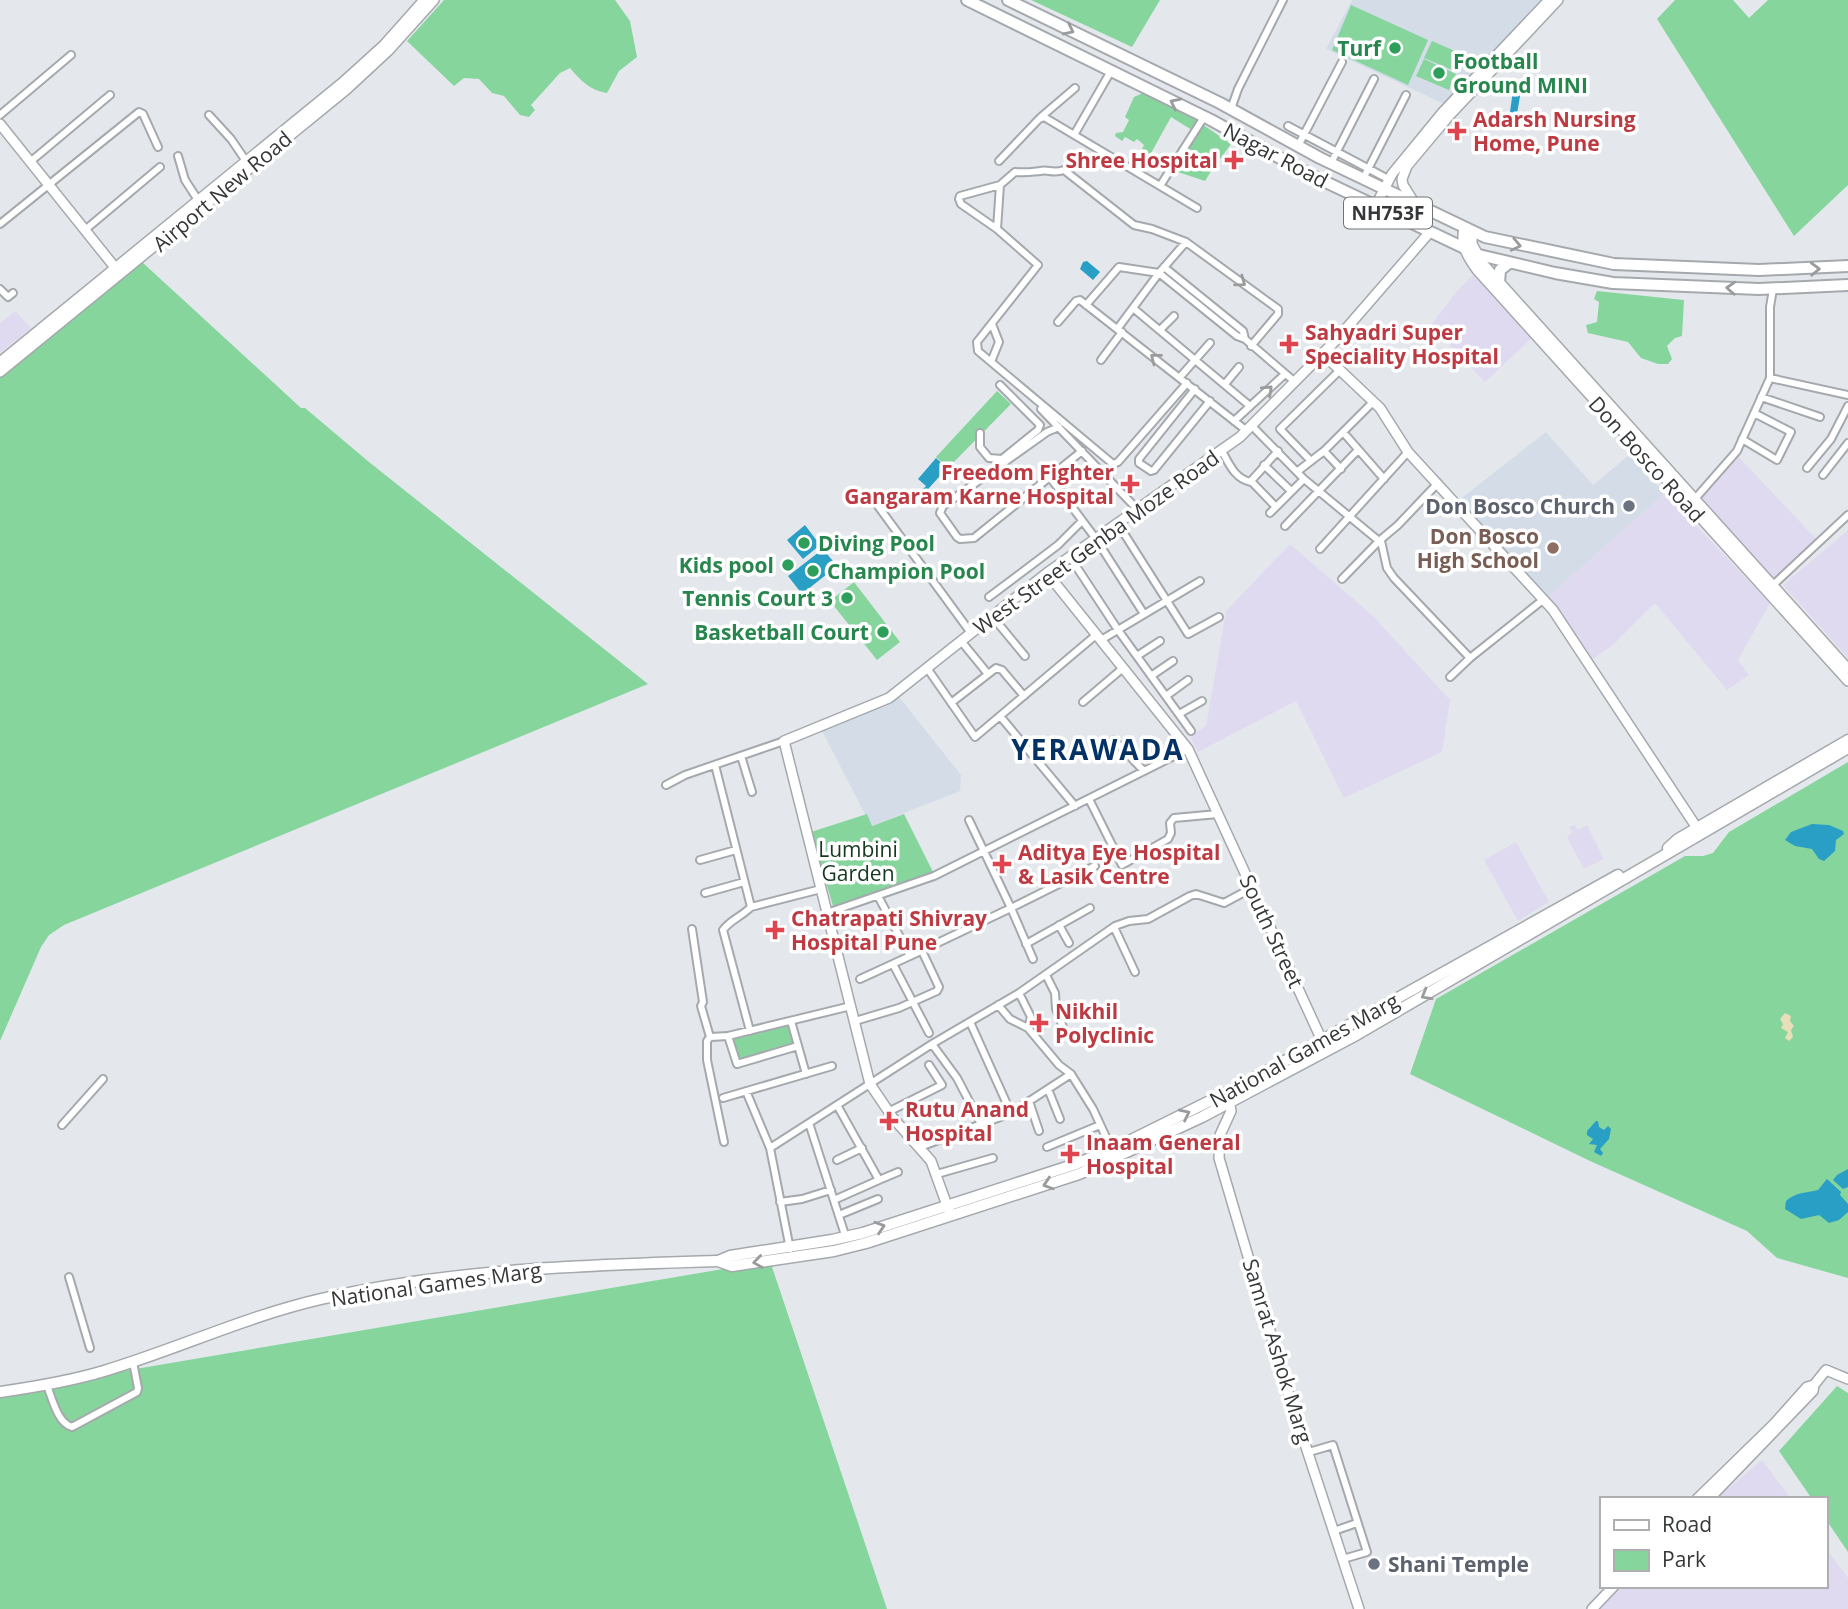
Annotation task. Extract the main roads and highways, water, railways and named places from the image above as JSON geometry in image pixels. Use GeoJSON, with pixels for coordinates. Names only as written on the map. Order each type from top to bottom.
{"type":"FeatureCollection","features":[{"type":"Feature","properties":{"kind":"highway","name":"Nagar Road"},"geometry":{"type":"LineString","coordinates":[[967,0],[1204,117],[1375,207],[1476,254],[1509,264],[1613,283],[1773,289],[1848,285]]}},
{"type":"Feature","properties":{"kind":"highway","name":"Nagar Road"},"geometry":{"type":"LineString","coordinates":[[1008,0],[1231,109],[1331,163],[1386,184],[1422,208],[1468,230],[1505,243],[1614,264],[1759,270],[1848,266]]}},
{"type":"Feature","properties":{"kind":"highway"},"geometry":{"type":"LineString","coordinates":[[1499,283],[1500,270],[1509,264]]}},
{"type":"Feature","properties":{"kind":"main road","name":"National Games Marg"},"geometry":{"type":"LineString","coordinates":[[0,1392],[87,1376],[277,1311],[376,1289],[431,1280],[561,1267],[718,1261],[730,1256],[791,1252],[847,1242],[949,1210],[1076,1164],[1114,1154],[1325,1046],[1674,847],[1678,839],[1697,828],[1848,746]]}},
{"type":"Feature","properties":{"kind":"main road"},"geometry":{"type":"LineString","coordinates":[[1674,847],[1848,746]]}},
{"type":"Feature","properties":{"kind":"water"},"geometry":{"type":"Polygon","coordinates":[[[1514,83],[1522,84],[1517,114],[1510,112],[1514,83]]]}},
{"type":"Feature","properties":{"kind":"water"},"geometry":{"type":"Polygon","coordinates":[[[1087,261],[1100,272],[1093,280],[1080,269],[1083,262],[1087,261]]]}},
{"type":"Feature","properties":{"kind":"water"},"geometry":{"type":"Polygon","coordinates":[[[936,458],[947,468],[921,497],[918,495],[926,486],[918,479],[936,458]]]}},
{"type":"Feature","properties":{"kind":"water","name":"Diving Pool"},"geometry":{"type":"Polygon","coordinates":[[[805,525],[820,545],[803,559],[787,540],[805,525]]]}},
{"type":"Feature","properties":{"kind":"water","name":"Champion Pool"},"geometry":{"type":"Polygon","coordinates":[[[823,549],[837,566],[802,594],[788,576],[823,549]]]}},
{"type":"Feature","properties":{"kind":"water"},"geometry":{"type":"Polygon","coordinates":[[[1812,824],[1829,825],[1844,834],[1836,840],[1835,851],[1824,861],[1819,859],[1812,849],[1795,846],[1785,840],[1791,832],[1812,824]]]}},
{"type":"Feature","properties":{"kind":"water"},"geometry":{"type":"Polygon","coordinates":[[[1596,1121],[1604,1130],[1608,1126],[1611,1129],[1609,1139],[1600,1149],[1603,1153],[1601,1156],[1594,1152],[1597,1145],[1589,1144],[1593,1139],[1587,1135],[1587,1131],[1596,1121]]]}},
{"type":"Feature","properties":{"kind":"water"},"geometry":{"type":"Polygon","coordinates":[[[1848,1169],[1848,1187],[1843,1189],[1833,1180],[1848,1169]]]}},
{"type":"Feature","properties":{"kind":"water"},"geometry":{"type":"Polygon","coordinates":[[[1827,1179],[1841,1192],[1840,1195],[1848,1204],[1848,1212],[1839,1220],[1829,1223],[1819,1215],[1801,1219],[1785,1209],[1786,1201],[1790,1198],[1818,1190],[1827,1179]]]}},
{"type":"Feature","properties":{"kind":"place","name":"Turf"},"geometry":{"type":"Point","coordinates":[1395,48]}},
{"type":"Feature","properties":{"kind":"place","name":"Football Ground MINI"},"geometry":{"type":"Point","coordinates":[1439,73]}},
{"type":"Feature","properties":{"kind":"place","name":"Adarsh Nursing Home, Pune"},"geometry":{"type":"Point","coordinates":[1457,131]}},
{"type":"Feature","properties":{"kind":"place","name":"Shree Hospital"},"geometry":{"type":"Point","coordinates":[1234,160]}},
{"type":"Feature","properties":{"kind":"place","name":"Sahyadri Super Speciality Hospital"},"geometry":{"type":"Point","coordinates":[1289,344]}},
{"type":"Feature","properties":{"kind":"place","name":"Freedom Fighter Gangaram Karne Hospital"},"geometry":{"type":"Point","coordinates":[1130,484]}},
{"type":"Feature","properties":{"kind":"place","name":"Don Bosco Church"},"geometry":{"type":"Point","coordinates":[1629,506]}},
{"type":"Feature","properties":{"kind":"place","name":"Diving Pool"},"geometry":{"type":"Point","coordinates":[804,543]}},
{"type":"Feature","properties":{"kind":"place","name":"Don Bosco High School"},"geometry":{"type":"Point","coordinates":[1553,548]}},
{"type":"Feature","properties":{"kind":"place","name":"Kids pool"},"geometry":{"type":"Point","coordinates":[788,565]}},
{"type":"Feature","properties":{"kind":"place","name":"Champion Pool"},"geometry":{"type":"Point","coordinates":[813,571]}},
{"type":"Feature","properties":{"kind":"place","name":"Tennis Court 3"},"geometry":{"type":"Point","coordinates":[847,598]}},
{"type":"Feature","properties":{"kind":"place","name":"Basketball Court"},"geometry":{"type":"Point","coordinates":[883,632]}},
{"type":"Feature","properties":{"kind":"place","name":"Aditya Eye Hospital & Lasik Centre"},"geometry":{"type":"Point","coordinates":[1002,864]}},
{"type":"Feature","properties":{"kind":"place","name":"Chatrapati Shivray Hospital Pune"},"geometry":{"type":"Point","coordinates":[775,930]}},
{"type":"Feature","properties":{"kind":"place","name":"Nikhil Polyclinic"},"geometry":{"type":"Point","coordinates":[1039,1023]}},
{"type":"Feature","properties":{"kind":"place","name":"Rutu Anand Hospital"},"geometry":{"type":"Point","coordinates":[889,1121]}},
{"type":"Feature","properties":{"kind":"place","name":"Inaam General Hospital"},"geometry":{"type":"Point","coordinates":[1070,1154]}},
{"type":"Feature","properties":{"kind":"place","name":"Shani Temple"},"geometry":{"type":"Point","coordinates":[1374,1564]}},
{"type":"Feature","properties":{"kind":"district","name":"YERAWADA"},"geometry":{"type":"Point","coordinates":[1098,749]}},
{"type":"Feature","properties":{"kind":"park label","name":"Lumbini Garden"},"geometry":{"type":"Point","coordinates":[858,861]}}]}
